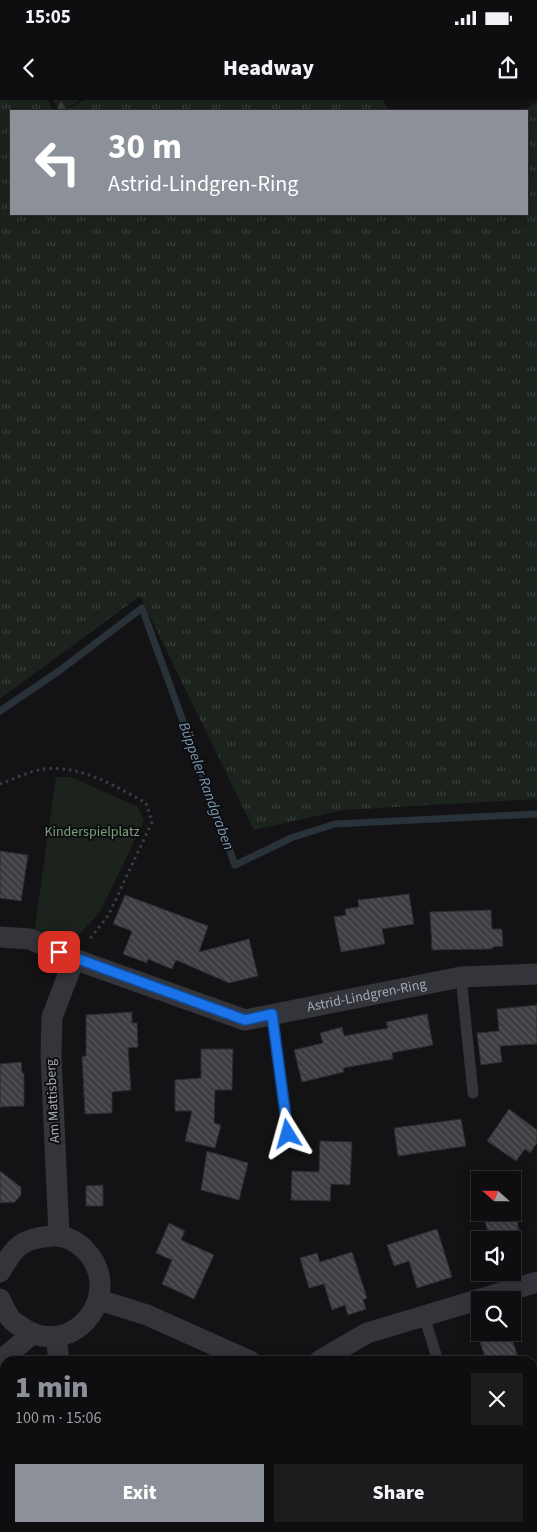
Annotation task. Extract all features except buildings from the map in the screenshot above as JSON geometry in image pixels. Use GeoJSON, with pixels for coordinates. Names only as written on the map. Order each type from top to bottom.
{"type":"FeatureCollection","features":[{"type":"Feature","properties":{"kind":"street","name":"Astrid-Lindgren-Ring"},"geometry":{"type":"LineString","coordinates":[[0,937],[30,939],[72,964],[245,1020],[461,977],[537,974]]}},
{"type":"Feature","properties":{"kind":"street","name":"Am Mattisberg"},"geometry":{"type":"LineString","coordinates":[[59,1235],[51,1055],[52,1018],[72,964]]}},
{"type":"Feature","properties":{"kind":"street"},"geometry":{"type":"LineString","coordinates":[[0,1272],[12,1250],[34,1237],[59,1235],[78,1243],[93,1259],[100,1279],[99,1300],[90,1318],[75,1330],[56,1337],[32,1334],[11,1320],[0,1299]]}},
{"type":"Feature","properties":{"kind":"street"},"geometry":{"type":"LineString","coordinates":[[328,1356],[368,1333],[537,1282]]}},
{"type":"Feature","properties":{"kind":"street"},"geometry":{"type":"LineString","coordinates":[[99,1300],[147,1315],[239,1356]]}},
{"type":"Feature","properties":{"kind":"street"},"geometry":{"type":"LineString","coordinates":[[5,1356],[32,1334]]}},
{"type":"Feature","properties":{"kind":"street"},"geometry":{"type":"LineString","coordinates":[[56,1337],[58,1356]]}},
{"type":"Feature","properties":{"kind":"lane"},"geometry":{"type":"LineString","coordinates":[[461,977],[473,1093]]}},
{"type":"Feature","properties":{"kind":"lane"},"geometry":{"type":"LineString","coordinates":[[272,1014],[288,1134]]}},
{"type":"Feature","properties":{"kind":"lane"},"geometry":{"type":"LineString","coordinates":[[424,1316],[436,1356]]}},
{"type":"Feature","properties":{"kind":"path"},"geometry":{"type":"LineString","coordinates":[[0,784],[43,769],[72,770],[116,786],[146,803],[152,822],[108,916],[72,964]]}},
{"type":"Feature","properties":{"kind":"green space"},"geometry":{"type":"Polygon","coordinates":[[[0,100],[48,100],[53,110],[10,110],[10,215],[528,215],[528,110],[524,110],[537,102],[537,799],[343,810],[254,830],[140,596],[0,699],[0,100]]]}},
{"type":"Feature","properties":{"kind":"green space"},"geometry":{"type":"Polygon","coordinates":[[[53,100],[80,100],[65,110],[58,110],[53,100]]]}},
{"type":"Feature","properties":{"kind":"green space"},"geometry":{"type":"Polygon","coordinates":[[[84,100],[383,100],[388,110],[66,110],[84,100]]]}},
{"type":"Feature","properties":{"kind":"green space","name":"Kinderspielplatz"},"geometry":{"type":"Polygon","coordinates":[[[56,777],[71,777],[138,807],[144,821],[100,912],[69,945],[34,933],[56,777]]]}},
{"type":"Feature","properties":{"kind":"waterway","name":"Büppeler Randgraben"},"geometry":{"type":"LineString","coordinates":[[0,711],[59,671],[142,608],[235,865],[291,838],[335,824],[537,814]]}},
{"type":"Feature","properties":{"kind":"route"},"geometry":{"type":"LineString","coordinates":[[59,952],[245,1020],[272,1014],[288,1134]]}}]}
